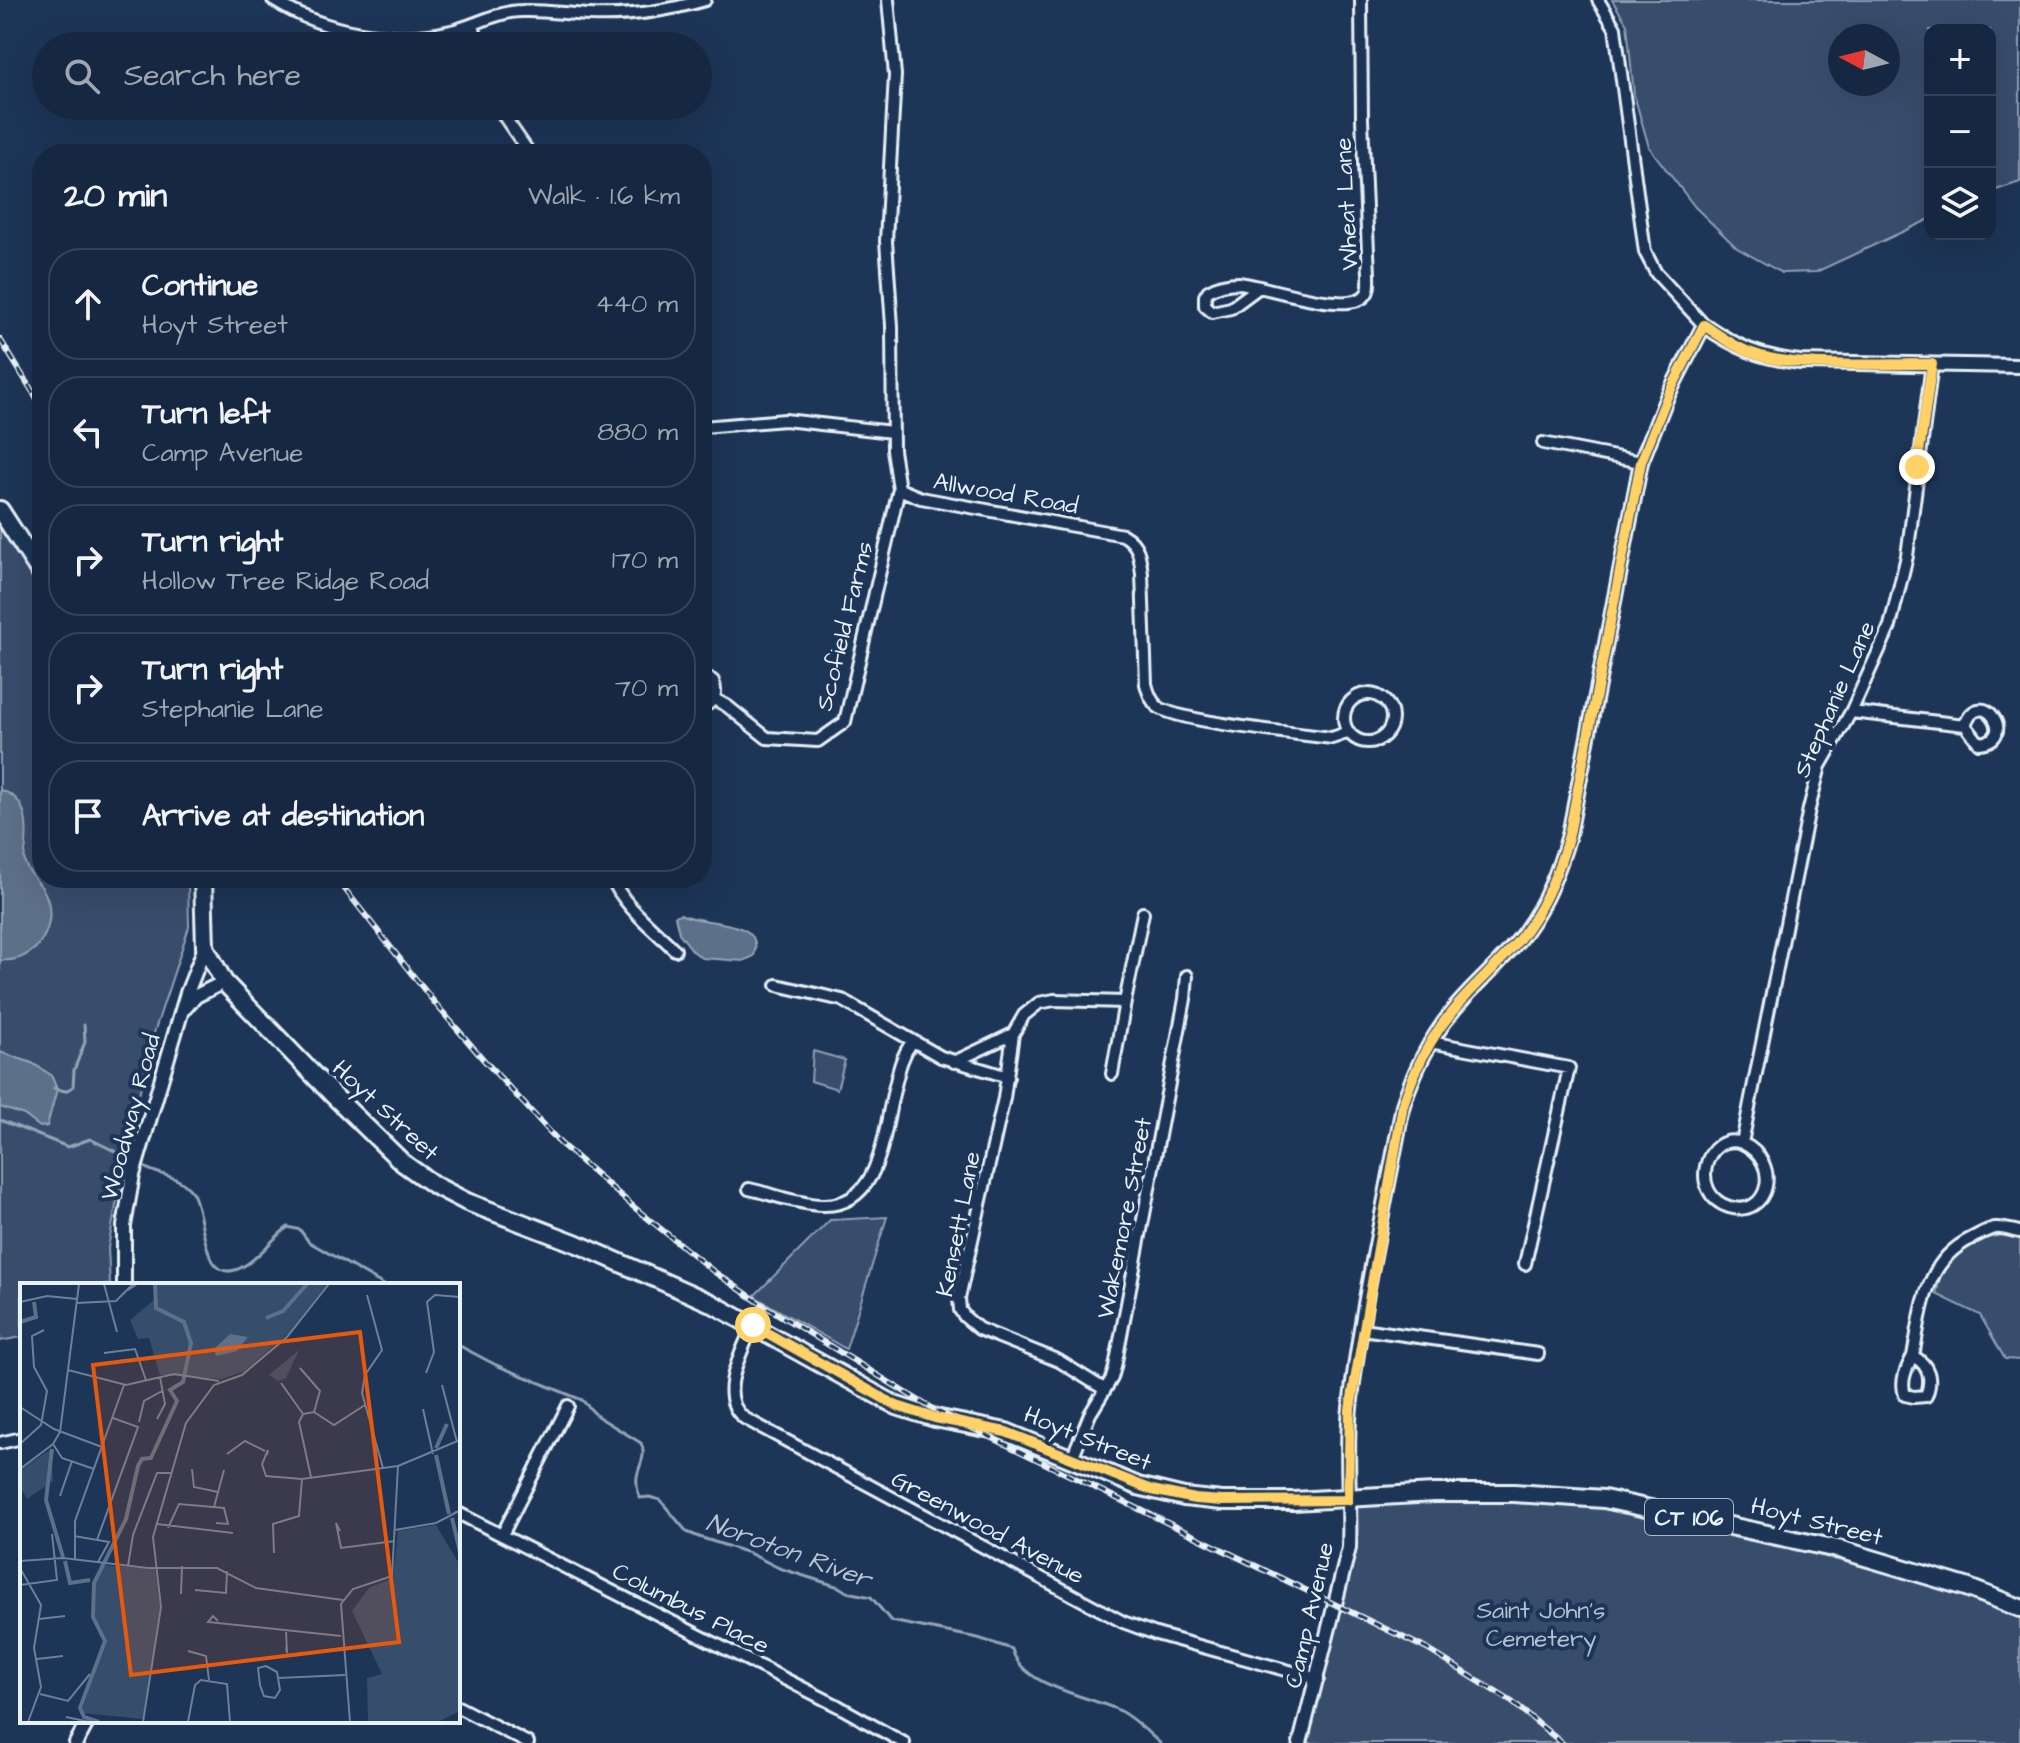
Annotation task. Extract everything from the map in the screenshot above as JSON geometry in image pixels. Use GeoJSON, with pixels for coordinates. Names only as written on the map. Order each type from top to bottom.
{"type":"FeatureCollection","features":[{"type":"Feature","properties":{"kind":"main road"},"geometry":{"type":"LineString","coordinates":[[0,510],[32,560]]}},
{"type":"Feature","properties":{"kind":"main road","name":"Hoyt Street"},"geometry":{"type":"LineString","coordinates":[[203,888],[205,947],[224,982],[384,1147],[434,1185],[467,1202],[565,1238],[711,1303],[897,1406],[935,1418],[994,1428],[1138,1486],[1195,1499],[1348,1500],[1434,1493],[1532,1493],[1604,1499],[1842,1550],[1984,1593],[2020,1608]]}},
{"type":"Feature","properties":{"kind":"street"},"geometry":{"type":"LineString","coordinates":[[273,0],[312,20],[358,32]]}},
{"type":"Feature","properties":{"kind":"street"},"geometry":{"type":"LineString","coordinates":[[442,32],[519,11],[631,15],[663,11],[705,0]]}},
{"type":"Feature","properties":{"kind":"street","name":"Allwood Road"},"geometry":{"type":"LineString","coordinates":[[888,0],[895,75],[886,241],[892,326],[892,432],[899,489],[921,498],[1131,539],[1140,557],[1142,574],[1146,684],[1151,698],[1164,711],[1196,719],[1332,738],[1349,732]]}},
{"type":"Feature","properties":{"kind":"street","name":"Wheat Lane"},"geometry":{"type":"LineString","coordinates":[[1258,288],[1224,311],[1212,312],[1205,306],[1208,291],[1238,283],[1345,302],[1360,300],[1367,293],[1361,0]]}},
{"type":"Feature","properties":{"kind":"street"},"geometry":{"type":"LineString","coordinates":[[1598,0],[1615,28],[1645,252],[1656,273],[1704,325],[1752,353],[1773,359],[2020,366]]}},
{"type":"Feature","properties":{"kind":"street"},"geometry":{"type":"LineString","coordinates":[[473,26],[475,32]]}},
{"type":"Feature","properties":{"kind":"street"},"geometry":{"type":"LineString","coordinates":[[507,120],[523,144]]}},
{"type":"Feature","properties":{"kind":"street","name":"Camp Avenue"},"geometry":{"type":"LineString","coordinates":[[1300,1743],[1349,1548],[1350,1409],[1403,1105],[1414,1072],[1430,1042],[1453,1011],[1526,931],[1559,870],[1569,835],[1641,462],[1667,397],[1704,325]]}},
{"type":"Feature","properties":{"kind":"street","name":"Stephanie Lane"},"geometry":{"type":"LineString","coordinates":[[1742,1143],[1820,766],[1851,712],[1890,626],[1907,556],[1932,364]]}},
{"type":"Feature","properties":{"kind":"street"},"geometry":{"type":"LineString","coordinates":[[712,426],[785,420],[892,432]]}},
{"type":"Feature","properties":{"kind":"street"},"geometry":{"type":"LineString","coordinates":[[1543,443],[1641,462]]}},
{"type":"Feature","properties":{"kind":"street","name":"Scofield Farms"},"geometry":{"type":"LineString","coordinates":[[712,680],[714,699],[767,738],[818,741],[845,722],[899,489]]}},
{"type":"Feature","properties":{"kind":"street","name":"Allwood Road"},"geometry":{"type":"LineString","coordinates":[[1375,695],[1387,703],[1392,716],[1384,736],[1370,742],[1362,741],[1349,732],[1346,711],[1354,699],[1375,695]]}},
{"type":"Feature","properties":{"kind":"street"},"geometry":{"type":"LineString","coordinates":[[1851,712],[1965,725]]}},
{"type":"Feature","properties":{"kind":"street"},"geometry":{"type":"LineString","coordinates":[[619,888],[675,950]]}},
{"type":"Feature","properties":{"kind":"street"},"geometry":{"type":"LineString","coordinates":[[1112,1074],[1143,913]]}},
{"type":"Feature","properties":{"kind":"street","name":"Woodway Road"},"geometry":{"type":"LineString","coordinates":[[124,1283],[124,1226],[134,1168],[194,971],[205,947]]}},
{"type":"Feature","properties":{"kind":"street","name":"Wakemore Street"},"geometry":{"type":"LineString","coordinates":[[1072,1458],[1090,1414],[1112,1378],[1118,1354],[1187,976]]}},
{"type":"Feature","properties":{"kind":"street","name":"Woodway Road"},"geometry":{"type":"LineString","coordinates":[[183,1010],[196,996],[224,982]]}},
{"type":"Feature","properties":{"kind":"street"},"geometry":{"type":"LineString","coordinates":[[777,985],[842,1000],[912,1042],[954,1062],[1008,1077]]}},
{"type":"Feature","properties":{"kind":"street"},"geometry":{"type":"LineString","coordinates":[[954,1062],[1013,1034],[1024,1015],[1039,1003],[1054,1000],[1125,1002]]}},
{"type":"Feature","properties":{"kind":"street","name":"Kensett Lane"},"geometry":{"type":"LineString","coordinates":[[1013,1034],[1008,1077],[961,1287],[960,1310],[979,1329],[1059,1361],[1104,1389]]}},
{"type":"Feature","properties":{"kind":"street"},"geometry":{"type":"LineString","coordinates":[[749,1189],[823,1205],[854,1197],[867,1184],[875,1169],[902,1059],[912,1042]]}},
{"type":"Feature","properties":{"kind":"street"},"geometry":{"type":"LineString","coordinates":[[1430,1042],[1569,1068],[1525,1264]]}},
{"type":"Feature","properties":{"kind":"street"},"geometry":{"type":"LineString","coordinates":[[1736,1141],[1742,1143],[1760,1158],[1768,1177],[1761,1197],[1751,1206],[1739,1209],[1717,1201],[1706,1185],[1704,1170],[1718,1147],[1736,1141]]}},
{"type":"Feature","properties":{"kind":"street"},"geometry":{"type":"LineString","coordinates":[[1913,1356],[1933,1271],[1943,1258],[1957,1245],[1995,1228],[2020,1232]]}},
{"type":"Feature","properties":{"kind":"street","name":"Greenwood Avenue"},"geometry":{"type":"LineString","coordinates":[[753,1325],[731,1391],[736,1412],[750,1422],[1123,1622],[1318,1679]]}},
{"type":"Feature","properties":{"kind":"street"},"geometry":{"type":"LineString","coordinates":[[1362,1329],[1492,1350],[1538,1354]]}},
{"type":"Feature","properties":{"kind":"street"},"geometry":{"type":"LineString","coordinates":[[502,1535],[568,1406]]}},
{"type":"Feature","properties":{"kind":"street"},"geometry":{"type":"LineString","coordinates":[[0,1443],[20,1438]]}},
{"type":"Feature","properties":{"kind":"street","name":"Columbus Place"},"geometry":{"type":"LineString","coordinates":[[460,1514],[825,1699],[904,1743]]}},
{"type":"Feature","properties":{"kind":"street"},"geometry":{"type":"LineString","coordinates":[[460,1708],[528,1743]]}},
{"type":"Feature","properties":{"kind":"street"},"geometry":{"type":"LineString","coordinates":[[76,1743],[87,1723]]}},
{"type":"Feature","properties":{"kind":"green space"},"geometry":{"type":"Polygon","coordinates":[[[1612,0],[2020,0],[2020,182],[1996,190],[1996,24],[1924,24],[1924,222],[1816,272],[1782,273],[1737,248],[1695,207],[1649,147],[1634,95],[1627,24],[1612,0]]]}},
{"type":"Feature","properties":{"kind":"green space"},"geometry":{"type":"Polygon","coordinates":[[[0,526],[32,573],[32,888],[188,888],[189,927],[152,1039],[128,1142],[108,1248],[110,1283],[20,1283],[20,1337],[0,1341],[0,526]]]}},
{"type":"Feature","properties":{"kind":"green space"},"geometry":{"type":"Polygon","coordinates":[[[813,1051],[845,1060],[837,1089],[811,1081],[813,1051]]]}},
{"type":"Feature","properties":{"kind":"green space"},"geometry":{"type":"Polygon","coordinates":[[[887,1217],[846,1349],[754,1296],[830,1220],[887,1217]]]}},
{"type":"Feature","properties":{"kind":"green space"},"geometry":{"type":"Polygon","coordinates":[[[2003,1235],[2020,1237],[2020,1360],[2005,1359],[1980,1315],[1936,1294],[1942,1270],[1951,1257],[1972,1244],[2003,1235]]]}},
{"type":"Feature","properties":{"kind":"green space","name":"Saint John's Cemetery"},"geometry":{"type":"Polygon","coordinates":[[[1422,1501],[1605,1505],[1795,1549],[1998,1602],[2020,1612],[2020,1743],[1306,1743],[1356,1534],[1355,1504],[1422,1501]]]}},
{"type":"Feature","properties":{"kind":"shaded area"},"geometry":{"type":"Polygon","coordinates":[[[0,790],[15,798],[24,811],[25,863],[32,875],[32,888],[42,888],[45,893],[49,918],[47,930],[34,949],[13,960],[0,960],[0,790]]]}},
{"type":"Feature","properties":{"kind":"shaded area"},"geometry":{"type":"Polygon","coordinates":[[[680,914],[742,929],[751,935],[755,943],[754,956],[743,961],[702,958],[679,933],[675,916],[680,914]]]}},
{"type":"Feature","properties":{"kind":"shaded area"},"geometry":{"type":"Polygon","coordinates":[[[0,1052],[32,1063],[51,1075],[57,1089],[47,1126],[40,1127],[24,1115],[0,1107],[0,1052]]]}},
{"type":"Feature","properties":{"kind":"waterway"},"geometry":{"type":"LineString","coordinates":[[54,1088],[65,1091],[73,1087],[74,1070],[85,1042],[84,1025]]}},
{"type":"Feature","properties":{"kind":"waterway","name":"Noroton River"},"geometry":{"type":"LineString","coordinates":[[0,1120],[68,1147],[90,1139],[133,1160]]}},
{"type":"Feature","properties":{"kind":"waterway","name":"Noroton River"},"geometry":{"type":"LineString","coordinates":[[139,1164],[180,1181],[192,1192],[207,1248],[221,1269],[232,1271],[247,1264],[288,1227],[300,1230],[309,1242],[381,1283]]}},
{"type":"Feature","properties":{"kind":"waterway","name":"Noroton River"},"geometry":{"type":"LineString","coordinates":[[460,1346],[496,1365],[582,1400],[597,1416],[641,1443],[643,1456],[637,1480],[640,1498],[660,1500],[687,1532],[749,1553],[779,1568],[847,1592],[871,1597],[891,1621],[978,1638],[1012,1649],[1018,1662],[1041,1681],[1122,1712],[1160,1743]]}},
{"type":"Feature","properties":{"kind":"railway"},"geometry":{"type":"LineString","coordinates":[[0,339],[32,391]]}},
{"type":"Feature","properties":{"kind":"railway"},"geometry":{"type":"LineString","coordinates":[[344,888],[434,1002],[561,1144],[713,1271],[931,1408],[1427,1649],[1512,1702],[1562,1743]]}},
{"type":"Feature","properties":{"kind":"route"},"geometry":{"type":"LineString","coordinates":[[753,1325],[897,1406],[935,1418],[1006,1432],[1138,1486],[1176,1496],[1222,1501],[1348,1500],[1350,1409],[1403,1105],[1414,1072],[1430,1042],[1453,1011],[1526,931],[1559,870],[1569,835],[1641,462],[1667,397],[1704,325],[1728,342],[1773,359],[1932,364],[1917,467]]}}]}
